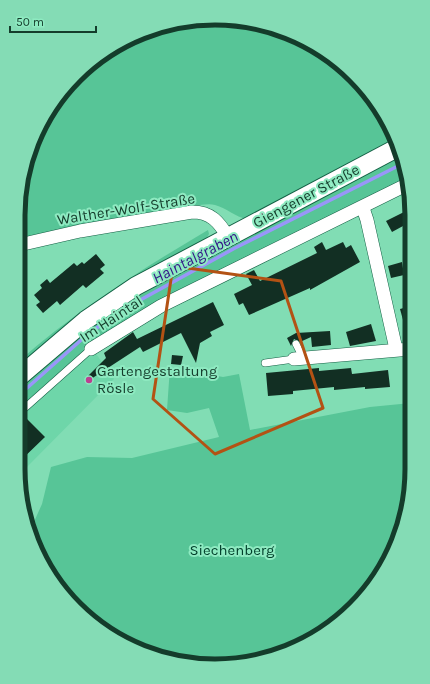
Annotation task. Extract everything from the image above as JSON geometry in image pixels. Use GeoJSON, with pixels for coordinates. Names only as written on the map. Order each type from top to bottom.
{"type":"FeatureCollection","features":[{"type":"Feature","properties":{"kind":"main road","name":"Giengener Straße"},"geometry":{"type":"LineString","coordinates":[[25,371],[86,320],[150,278],[394,150]]}},
{"type":"Feature","properties":{"kind":"street","name":"Im Haintal"},"geometry":{"type":"LineString","coordinates":[[91,349],[161,306],[363,208],[402,187]]}},
{"type":"Feature","properties":{"kind":"street"},"geometry":{"type":"LineString","coordinates":[[363,208],[396,349]]}},
{"type":"Feature","properties":{"kind":"street","name":"Walther-Wolf-Straße"},"geometry":{"type":"LineString","coordinates":[[25,244],[80,231],[192,212],[201,212],[214,217],[228,237]]}},
{"type":"Feature","properties":{"kind":"street"},"geometry":{"type":"LineString","coordinates":[[299,358],[405,349]]}},
{"type":"Feature","properties":{"kind":"lane"},"geometry":{"type":"LineString","coordinates":[[265,363],[299,358],[296,344]]}},
{"type":"Feature","properties":{"kind":"lane","name":"Im Haintal"},"geometry":{"type":"LineString","coordinates":[[25,408],[91,349]]}},
{"type":"Feature","properties":{"kind":"highlighted area"},"geometry":{"type":"Polygon","coordinates":[[[173,266],[281,281],[323,408],[215,454],[153,399],[173,266]]]}},
{"type":"Feature","properties":{"kind":"shaded area"},"geometry":{"type":"Polygon","coordinates":[[[94,351],[114,379],[25,469],[25,413],[94,351]]]}},
{"type":"Feature","properties":{"kind":"green space"},"geometry":{"type":"Polygon","coordinates":[[[203,25],[227,25],[264,31],[288,39],[310,50],[331,64],[366,99],[380,120],[392,145],[247,219],[212,204],[190,206],[25,239],[25,203],[31,166],[39,142],[57,109],[72,90],[99,64],[120,50],[142,39],[166,31],[203,25]]]}},
{"type":"Feature","properties":{"kind":"green space"},"geometry":{"type":"Polygon","coordinates":[[[395,155],[402,182],[90,345],[25,404],[25,379],[115,306],[395,155]]]}},
{"type":"Feature","properties":{"kind":"green space"},"geometry":{"type":"Polygon","coordinates":[[[208,230],[209,234],[205,241],[25,366],[25,356],[41,342],[110,291],[208,230]]]}},
{"type":"Feature","properties":{"kind":"green space","name":"Siechenberg"},"geometry":{"type":"Polygon","coordinates":[[[170,367],[223,377],[239,374],[250,430],[370,407],[405,404],[405,481],[399,518],[391,542],[380,564],[366,585],[331,620],[310,634],[288,645],[264,653],[227,659],[203,659],[166,653],[142,645],[120,634],[99,620],[64,585],[50,564],[39,542],[33,524],[42,504],[51,467],[87,457],[132,458],[219,437],[209,408],[187,413],[167,410],[170,367]]]}},
{"type":"Feature","properties":{"kind":"building"},"geometry":{"type":"Polygon","coordinates":[[[404,212],[405,230],[403,226],[392,232],[386,221],[404,212]]]}},
{"type":"Feature","properties":{"kind":"building"},"geometry":{"type":"Polygon","coordinates":[[[322,242],[326,250],[343,242],[346,248],[351,245],[360,262],[310,290],[310,288],[249,315],[243,303],[239,305],[234,294],[252,285],[246,274],[254,270],[260,281],[317,253],[314,247],[322,242]]]}},
{"type":"Feature","properties":{"kind":"building"},"geometry":{"type":"Polygon","coordinates":[[[96,254],[105,265],[100,269],[104,273],[86,288],[83,285],[60,305],[57,301],[43,313],[36,305],[40,302],[34,295],[42,288],[40,285],[47,279],[50,283],[74,263],[77,266],[82,262],[84,264],[96,254]]]}},
{"type":"Feature","properties":{"kind":"building"},"geometry":{"type":"Polygon","coordinates":[[[402,262],[404,275],[391,278],[388,266],[402,262]]]}},
{"type":"Feature","properties":{"kind":"building"},"geometry":{"type":"Polygon","coordinates":[[[213,302],[224,325],[210,332],[212,336],[200,343],[196,363],[181,333],[143,352],[140,347],[91,379],[88,376],[106,358],[104,353],[133,332],[137,339],[213,302]]]}},
{"type":"Feature","properties":{"kind":"building"},"geometry":{"type":"Polygon","coordinates":[[[405,308],[405,327],[400,309],[405,308]]]}},
{"type":"Feature","properties":{"kind":"building"},"geometry":{"type":"Polygon","coordinates":[[[371,324],[376,341],[350,346],[346,332],[371,324]]]}},
{"type":"Feature","properties":{"kind":"building"},"geometry":{"type":"Polygon","coordinates":[[[330,331],[331,345],[312,347],[311,337],[300,342],[294,339],[291,346],[287,338],[296,333],[330,331]]]}},
{"type":"Feature","properties":{"kind":"building"},"geometry":{"type":"Polygon","coordinates":[[[172,355],[183,356],[181,365],[171,364],[172,355]]]}},
{"type":"Feature","properties":{"kind":"building"},"geometry":{"type":"Polygon","coordinates":[[[319,368],[319,371],[351,368],[352,374],[388,370],[390,387],[365,389],[365,387],[334,390],[334,387],[293,391],[293,394],[268,396],[266,373],[319,368]]]}},
{"type":"Feature","properties":{"kind":"building"},"geometry":{"type":"Polygon","coordinates":[[[25,417],[45,437],[25,456],[25,417]]]}},
{"type":"Feature","properties":{"kind":"waterway","name":"Haintalgraben"},"geometry":{"type":"LineString","coordinates":[[25,390],[89,333],[133,304],[235,248],[399,166]]}},
{"type":"Feature","properties":{"kind":"place","name":"Gartengestaltung Rösle"},"geometry":{"type":"Point","coordinates":[89,380]}}]}
